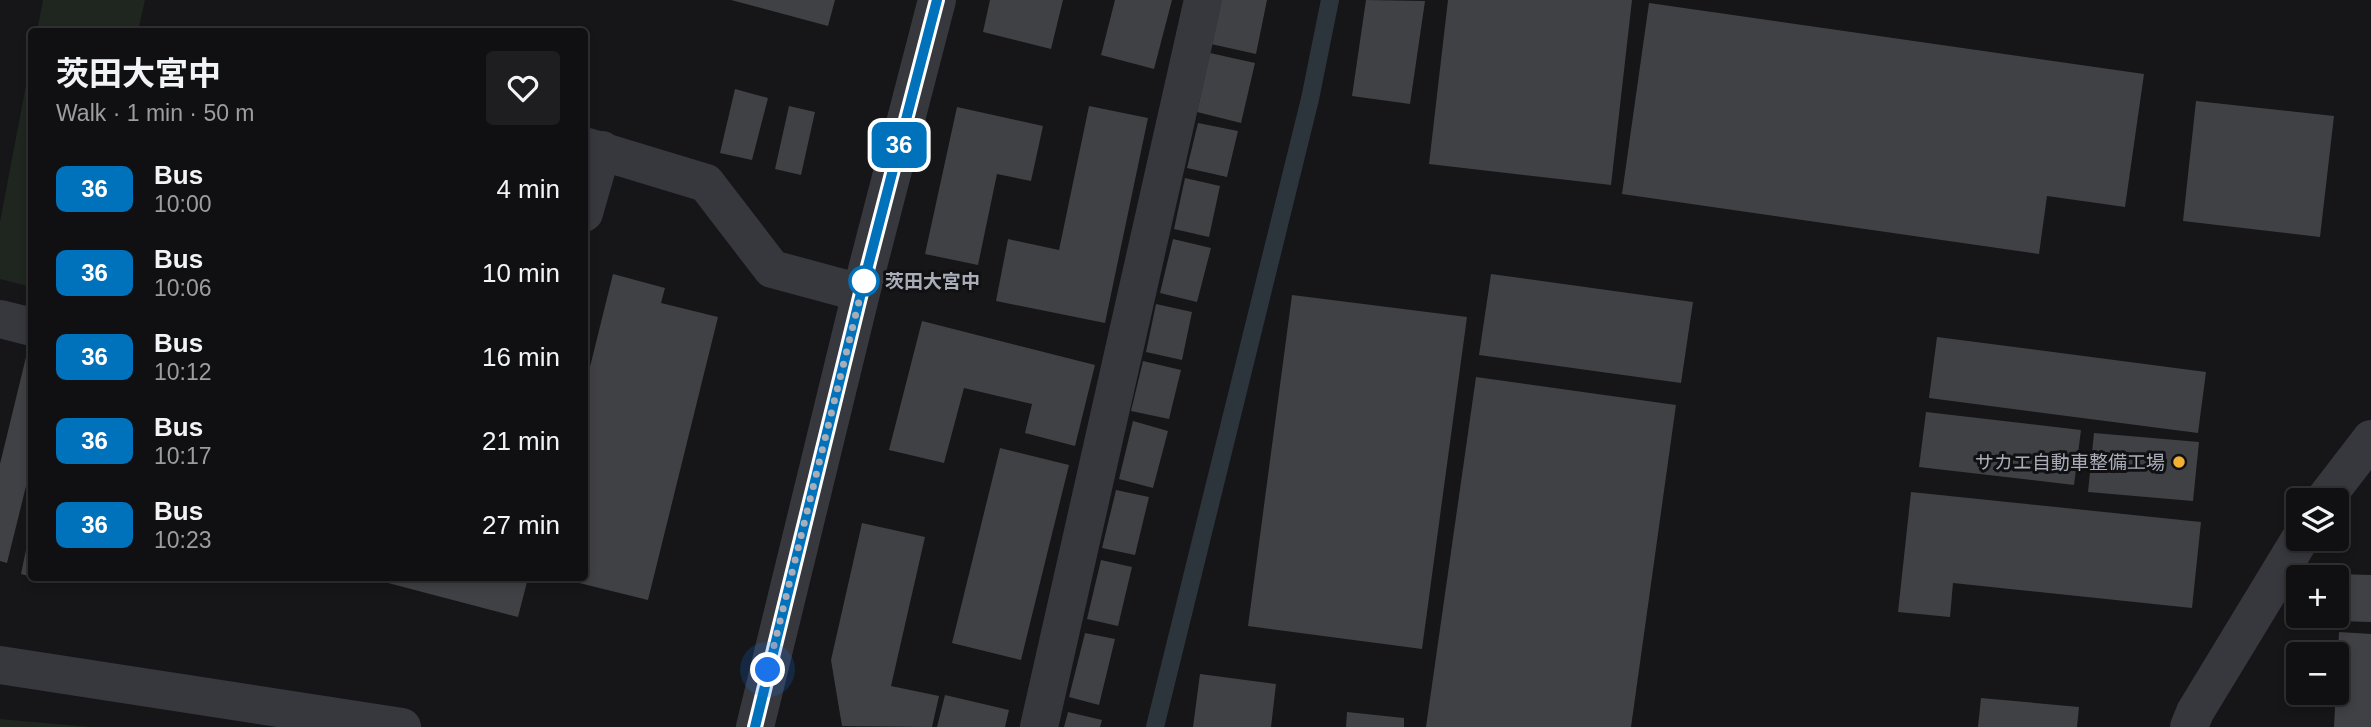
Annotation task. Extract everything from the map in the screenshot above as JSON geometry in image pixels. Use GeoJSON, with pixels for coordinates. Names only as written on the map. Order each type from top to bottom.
{"type":"FeatureCollection","features":[{"type":"Feature","properties":{"kind":"street"},"geometry":{"type":"LineString","coordinates":[[755,727],[861,293],[937,0]]}},
{"type":"Feature","properties":{"kind":"street"},"geometry":{"type":"LineString","coordinates":[[1039,727],[1203,0]]}},
{"type":"Feature","properties":{"kind":"street"},"geometry":{"type":"LineString","coordinates":[[588,185],[593,148],[706,183],[772,269],[861,293]]}},
{"type":"Feature","properties":{"kind":"street"},"geometry":{"type":"LineString","coordinates":[[0,319],[28,326]]}},
{"type":"Feature","properties":{"kind":"street"},"geometry":{"type":"LineString","coordinates":[[2333,488],[2371,439]]}},
{"type":"Feature","properties":{"kind":"street"},"geometry":{"type":"LineString","coordinates":[[2189,727],[2195,712],[2294,551]]}},
{"type":"Feature","properties":{"kind":"street"},"geometry":{"type":"LineString","coordinates":[[0,665],[402,727]]}},
{"type":"Feature","properties":{"kind":"shaded area"},"geometry":{"type":"Polygon","coordinates":[[[43,0],[145,0],[139,28],[38,28],[43,0]]]}},
{"type":"Feature","properties":{"kind":"shaded area"},"geometry":{"type":"Polygon","coordinates":[[[28,75],[28,286],[0,279],[0,222],[28,75]]]}},
{"type":"Feature","properties":{"kind":"shaded area"},"geometry":{"type":"Polygon","coordinates":[[[0,719],[90,727],[0,727],[0,719]]]}},
{"type":"Feature","properties":{"kind":"building"},"geometry":{"type":"Polygon","coordinates":[[[731,0],[835,0],[828,26],[731,0]]]}},
{"type":"Feature","properties":{"kind":"building"},"geometry":{"type":"Polygon","coordinates":[[[990,0],[1063,0],[1051,49],[983,32],[990,0]]]}},
{"type":"Feature","properties":{"kind":"building"},"geometry":{"type":"Polygon","coordinates":[[[1115,0],[1172,0],[1154,69],[1101,55],[1115,0]]]}},
{"type":"Feature","properties":{"kind":"building"},"geometry":{"type":"Polygon","coordinates":[[[1221,0],[1267,0],[1256,54],[1211,44],[1221,0]]]}},
{"type":"Feature","properties":{"kind":"building"},"geometry":{"type":"Polygon","coordinates":[[[1366,0],[1425,1],[1410,104],[1352,96],[1366,0]]]}},
{"type":"Feature","properties":{"kind":"building"},"geometry":{"type":"Polygon","coordinates":[[[1448,0],[1632,0],[1611,185],[1429,164],[1448,0]]]}},
{"type":"Feature","properties":{"kind":"building"},"geometry":{"type":"Polygon","coordinates":[[[1649,3],[2144,74],[2125,207],[2047,196],[2039,254],[1622,194],[1649,3]]]}},
{"type":"Feature","properties":{"kind":"building"},"geometry":{"type":"Polygon","coordinates":[[[1210,53],[1255,63],[1241,123],[1197,112],[1210,53]]]}},
{"type":"Feature","properties":{"kind":"building"},"geometry":{"type":"Polygon","coordinates":[[[735,89],[768,98],[752,160],[720,153],[735,89]]]}},
{"type":"Feature","properties":{"kind":"building"},"geometry":{"type":"Polygon","coordinates":[[[2196,101],[2334,116],[2320,237],[2183,221],[2196,101]]]}},
{"type":"Feature","properties":{"kind":"building"},"geometry":{"type":"Polygon","coordinates":[[[789,106],[815,112],[801,175],[775,169],[789,106]]]}},
{"type":"Feature","properties":{"kind":"building"},"geometry":{"type":"Polygon","coordinates":[[[1089,106],[1148,118],[1105,323],[996,301],[1008,239],[1059,250],[1089,106]]]}},
{"type":"Feature","properties":{"kind":"building"},"geometry":{"type":"Polygon","coordinates":[[[957,107],[1043,126],[1031,181],[997,174],[978,265],[925,254],[957,107]]]}},
{"type":"Feature","properties":{"kind":"building"},"geometry":{"type":"Polygon","coordinates":[[[1198,123],[1238,131],[1227,177],[1187,168],[1198,123]]]}},
{"type":"Feature","properties":{"kind":"building"},"geometry":{"type":"Polygon","coordinates":[[[1185,178],[1220,186],[1209,237],[1174,229],[1185,178]]]}},
{"type":"Feature","properties":{"kind":"building"},"geometry":{"type":"Polygon","coordinates":[[[1173,239],[1211,248],[1197,302],[1160,293],[1173,239]]]}},
{"type":"Feature","properties":{"kind":"building"},"geometry":{"type":"Polygon","coordinates":[[[613,274],[665,288],[661,303],[718,317],[648,600],[571,581],[588,581],[588,375],[613,274]]]}},
{"type":"Feature","properties":{"kind":"building"},"geometry":{"type":"Polygon","coordinates":[[[1491,274],[1693,302],[1681,383],[1479,355],[1491,274]]]}},
{"type":"Feature","properties":{"kind":"building"},"geometry":{"type":"Polygon","coordinates":[[[1292,295],[1467,317],[1422,649],[1248,626],[1292,295]]]}},
{"type":"Feature","properties":{"kind":"building"},"geometry":{"type":"Polygon","coordinates":[[[1156,304],[1192,312],[1182,360],[1146,352],[1156,304]]]}},
{"type":"Feature","properties":{"kind":"building"},"geometry":{"type":"Polygon","coordinates":[[[922,321],[1095,365],[1075,446],[1025,433],[1032,404],[964,388],[944,463],[889,450],[922,321]]]}},
{"type":"Feature","properties":{"kind":"building"},"geometry":{"type":"Polygon","coordinates":[[[1937,337],[2206,372],[2198,433],[1929,398],[1937,337]]]}},
{"type":"Feature","properties":{"kind":"building"},"geometry":{"type":"Polygon","coordinates":[[[28,353],[28,478],[7,563],[0,561],[0,464],[28,353]]]}},
{"type":"Feature","properties":{"kind":"building"},"geometry":{"type":"Polygon","coordinates":[[[1143,361],[1181,370],[1169,419],[1131,411],[1143,361]]]}},
{"type":"Feature","properties":{"kind":"building"},"geometry":{"type":"Polygon","coordinates":[[[1476,377],[1676,405],[1631,727],[1426,727],[1476,377]]]}},
{"type":"Feature","properties":{"kind":"building"},"geometry":{"type":"Polygon","coordinates":[[[1926,412],[2081,430],[2074,485],[1919,467],[1926,412]]]}},
{"type":"Feature","properties":{"kind":"building"},"geometry":{"type":"Polygon","coordinates":[[[1133,421],[1168,431],[1153,488],[1119,479],[1133,421]]]}},
{"type":"Feature","properties":{"kind":"building"},"geometry":{"type":"Polygon","coordinates":[[[2094,433],[2199,442],[2193,501],[2088,492],[2094,433]]]}},
{"type":"Feature","properties":{"kind":"building"},"geometry":{"type":"Polygon","coordinates":[[[1000,448],[1069,465],[1021,660],[952,643],[1000,448]]]}},
{"type":"Feature","properties":{"kind":"building"},"geometry":{"type":"Polygon","coordinates":[[[1116,490],[1149,497],[1135,555],[1102,548],[1116,490]]]}},
{"type":"Feature","properties":{"kind":"building"},"geometry":{"type":"Polygon","coordinates":[[[1911,492],[2201,522],[2192,608],[1953,583],[1950,617],[1898,612],[1911,492]]]}},
{"type":"Feature","properties":{"kind":"building"},"geometry":{"type":"Polygon","coordinates":[[[862,523],[925,537],[891,686],[939,696],[932,727],[842,726],[831,660],[862,523]]]}},
{"type":"Feature","properties":{"kind":"building"},"geometry":{"type":"Polygon","coordinates":[[[28,541],[28,576],[21,574],[28,541]]]}},
{"type":"Feature","properties":{"kind":"building"},"geometry":{"type":"Polygon","coordinates":[[[1101,560],[1132,567],[1118,626],[1087,619],[1101,560]]]}},
{"type":"Feature","properties":{"kind":"building"},"geometry":{"type":"Polygon","coordinates":[[[2349,574],[2371,575],[2371,622],[2349,621],[2349,574]]]}},
{"type":"Feature","properties":{"kind":"building"},"geometry":{"type":"Polygon","coordinates":[[[380,581],[527,581],[518,617],[380,581]]]}},
{"type":"Feature","properties":{"kind":"building"},"geometry":{"type":"Polygon","coordinates":[[[2339,632],[2371,634],[2371,727],[2334,727],[2335,705],[2349,705],[2349,642],[2338,642],[2339,632]]]}},
{"type":"Feature","properties":{"kind":"building"},"geometry":{"type":"Polygon","coordinates":[[[1085,633],[1115,639],[1099,705],[1069,697],[1085,633]]]}},
{"type":"Feature","properties":{"kind":"building"},"geometry":{"type":"Polygon","coordinates":[[[1200,674],[1276,684],[1271,727],[1193,727],[1200,674]]]}},
{"type":"Feature","properties":{"kind":"building"},"geometry":{"type":"Polygon","coordinates":[[[945,695],[1009,710],[1005,727],[937,727],[945,695]]]}},
{"type":"Feature","properties":{"kind":"building"},"geometry":{"type":"Polygon","coordinates":[[[1981,698],[2079,707],[2077,727],[1978,727],[1981,698]]]}},
{"type":"Feature","properties":{"kind":"building"},"geometry":{"type":"Polygon","coordinates":[[[1068,712],[1102,720],[1100,727],[1064,727],[1068,712]]]}},
{"type":"Feature","properties":{"kind":"building"},"geometry":{"type":"Polygon","coordinates":[[[1347,712],[1404,718],[1404,727],[1346,727],[1347,712]]]}},
{"type":"Feature","properties":{"kind":"waterway"},"geometry":{"type":"LineString","coordinates":[[1155,727],[1310,99],[1330,0]]}},
{"type":"Feature","properties":{"kind":"bus line","name":"36"},"geometry":{"type":"LineString","coordinates":[[755,727],[861,293],[937,0]]}},
{"type":"Feature","properties":{"kind":"place","name":"茨田大宮中"},"geometry":{"type":"Point","coordinates":[864,281]}},
{"type":"Feature","properties":{"kind":"place","name":"サカエ自動車整備工場"},"geometry":{"type":"Point","coordinates":[2179,462]}},
{"type":"Feature","properties":{"kind":"route"},"geometry":{"type":"LineString","coordinates":[[768,670],[864,281]]}}]}
